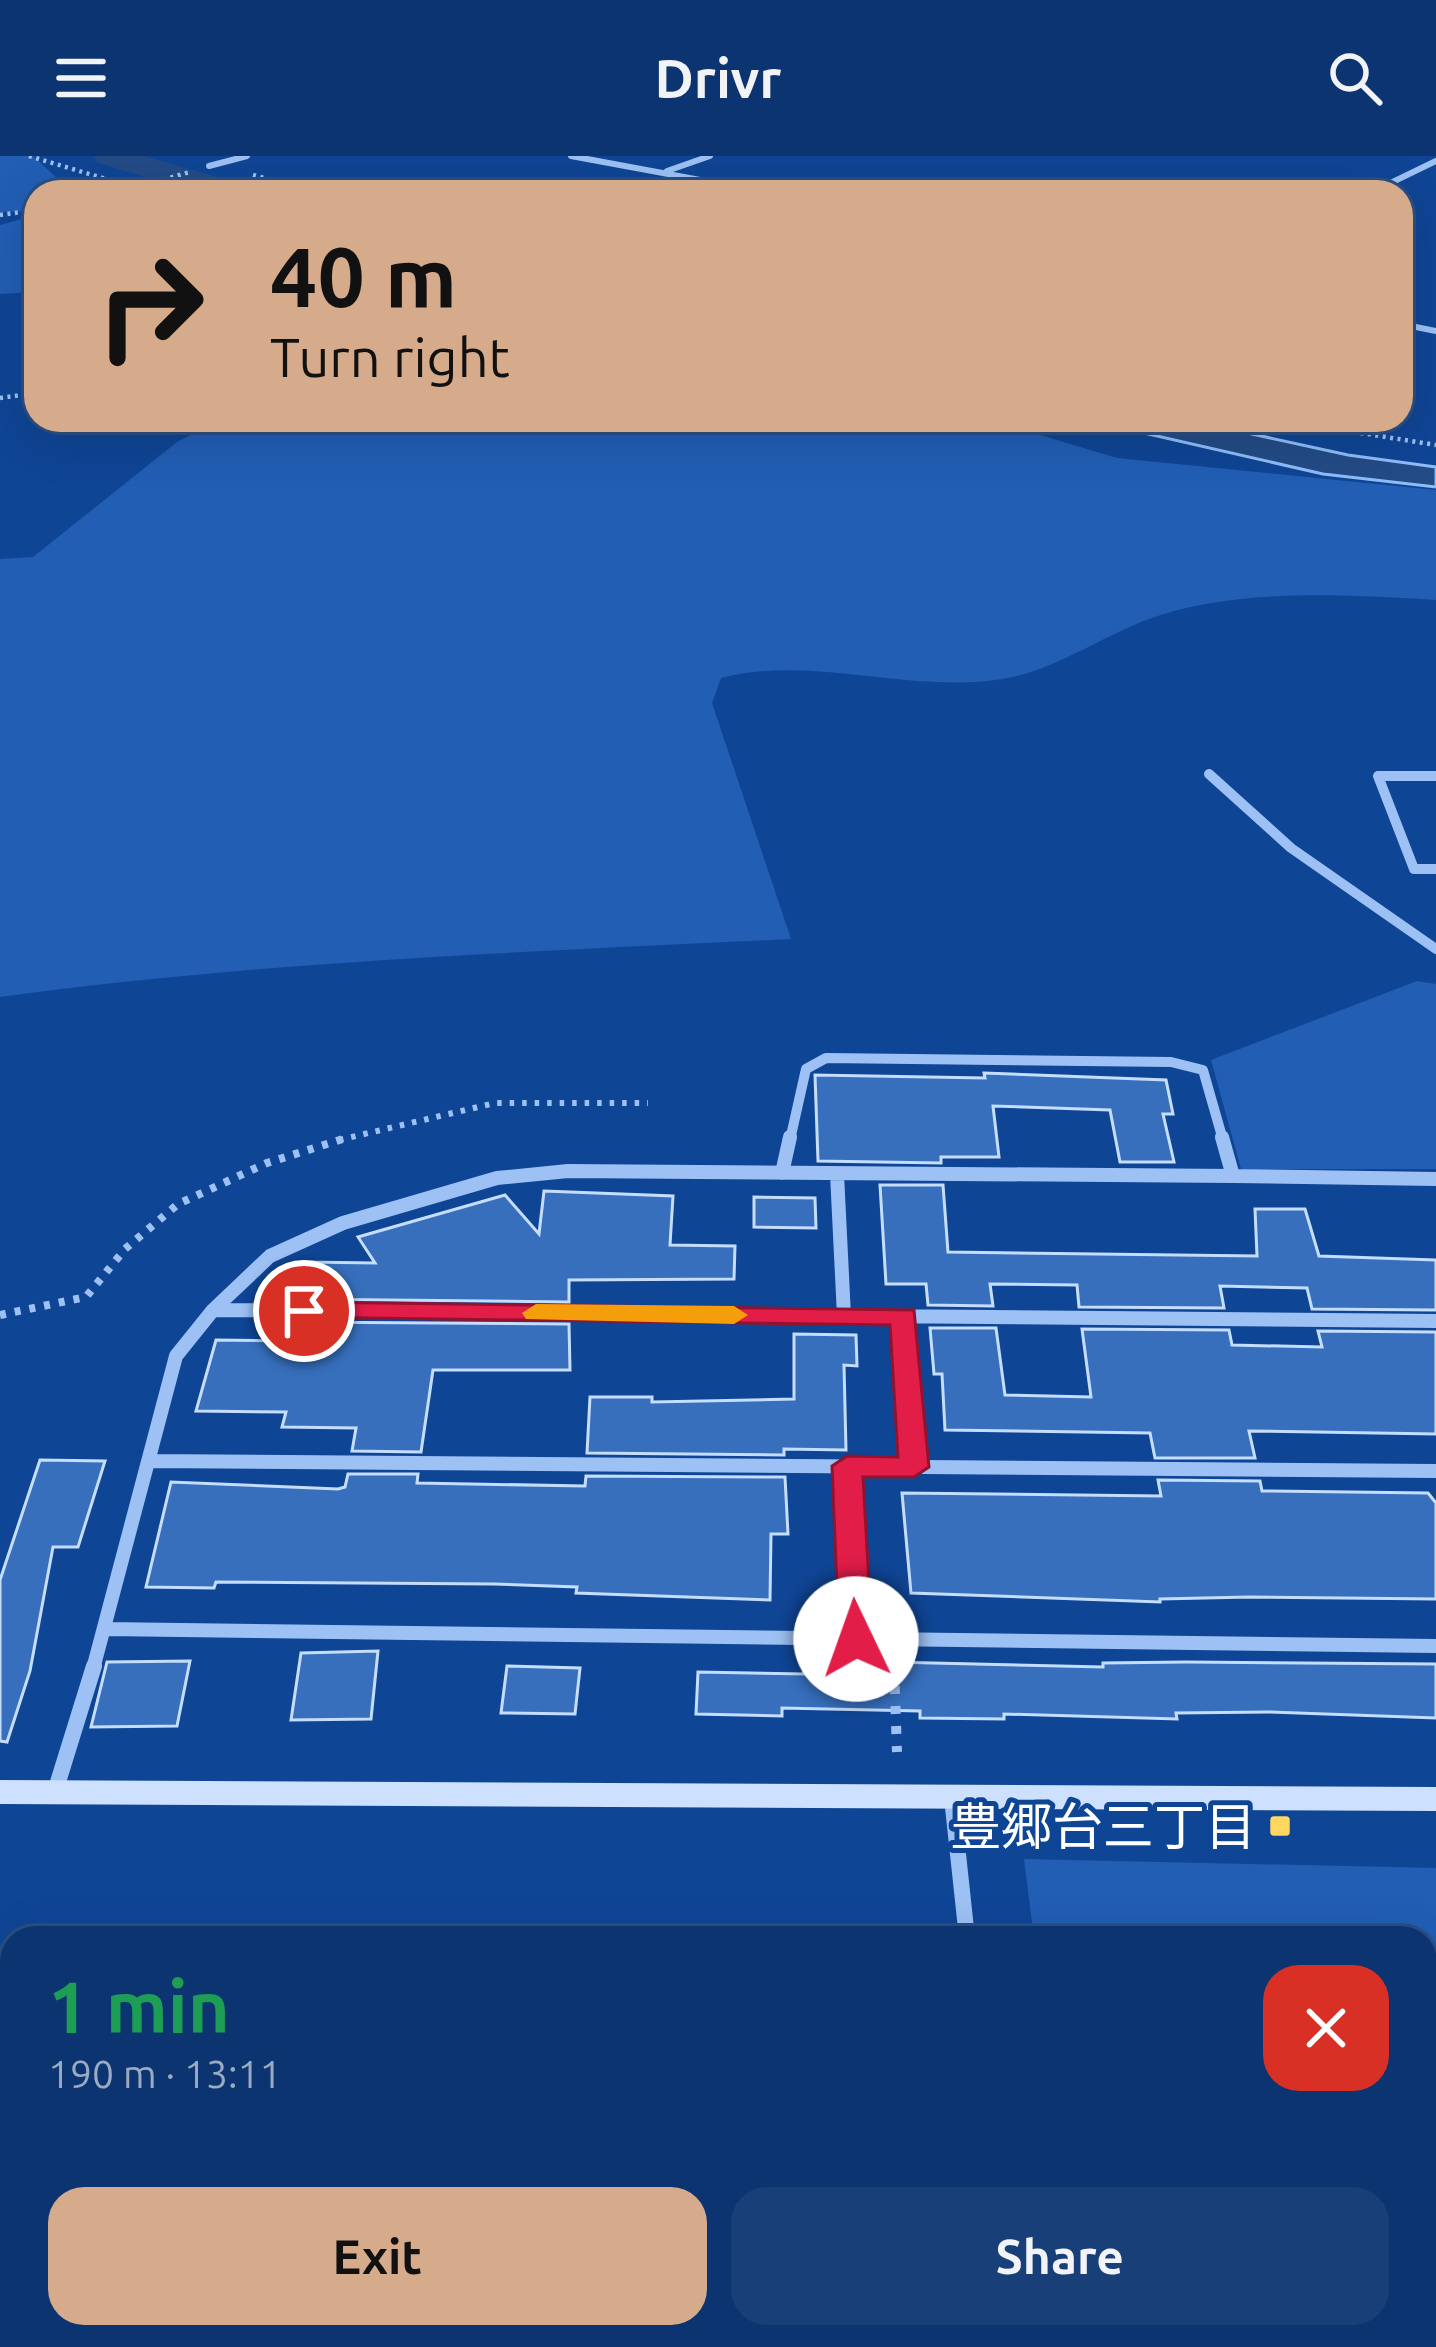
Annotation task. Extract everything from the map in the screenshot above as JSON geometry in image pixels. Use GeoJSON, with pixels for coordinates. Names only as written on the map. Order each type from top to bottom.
{"type":"FeatureCollection","features":[{"type":"Feature","properties":{"kind":"street"},"geometry":{"type":"LineString","coordinates":[[212,165],[247,156]]}},
{"type":"Feature","properties":{"kind":"street"},"geometry":{"type":"LineString","coordinates":[[571,156],[709,180]]}},
{"type":"Feature","properties":{"kind":"street"},"geometry":{"type":"LineString","coordinates":[[666,171],[710,156]]}},
{"type":"Feature","properties":{"kind":"street"},"geometry":{"type":"LineString","coordinates":[[1397,180],[1436,161]]}},
{"type":"Feature","properties":{"kind":"street"},"geometry":{"type":"LineString","coordinates":[[1209,773],[1292,848],[1436,949]]}},
{"type":"Feature","properties":{"kind":"street"},"geometry":{"type":"LineString","coordinates":[[1436,776],[1378,776],[1414,868],[1436,869]]}},
{"type":"Feature","properties":{"kind":"street"},"geometry":{"type":"LineString","coordinates":[[782,1173],[806,1070],[826,1058],[1171,1062],[1203,1070],[1233,1176]]}},
{"type":"Feature","properties":{"kind":"street"},"geometry":{"type":"LineString","coordinates":[[54,1795],[105,1630],[176,1356],[214,1310],[270,1256],[344,1223],[497,1178],[568,1171],[1436,1179]]}},
{"type":"Feature","properties":{"kind":"street"},"geometry":{"type":"LineString","coordinates":[[837,1174],[844,1316]]}},
{"type":"Feature","properties":{"kind":"street"},"geometry":{"type":"LineString","coordinates":[[214,1310],[1436,1321]]}},
{"type":"Feature","properties":{"kind":"street"},"geometry":{"type":"LineString","coordinates":[[904,1316],[914,1467]]}},
{"type":"Feature","properties":{"kind":"street"},"geometry":{"type":"LineString","coordinates":[[149,1461],[1436,1472]]}},
{"type":"Feature","properties":{"kind":"street"},"geometry":{"type":"LineString","coordinates":[[847,1466],[856,1639]]}},
{"type":"Feature","properties":{"kind":"street"},"geometry":{"type":"LineString","coordinates":[[105,1630],[1436,1646]]}},
{"type":"Feature","properties":{"kind":"street"},"geometry":{"type":"LineString","coordinates":[[0,1792],[1436,1799]]}},
{"type":"Feature","properties":{"kind":"street"},"geometry":{"type":"LineString","coordinates":[[952,1798],[966,1926]]}},
{"type":"Feature","properties":{"kind":"path"},"geometry":{"type":"LineString","coordinates":[[29,156],[109,180]]}},
{"type":"Feature","properties":{"kind":"path"},"geometry":{"type":"LineString","coordinates":[[162,180],[212,165],[269,180]]}},
{"type":"Feature","properties":{"kind":"path"},"geometry":{"type":"LineString","coordinates":[[1354,432],[1436,445]]}},
{"type":"Feature","properties":{"kind":"path"},"geometry":{"type":"LineString","coordinates":[[0,1315],[86,1298],[125,1249],[178,1204],[267,1163],[382,1127],[495,1103],[648,1103]]}},
{"type":"Feature","properties":{"kind":"path"},"geometry":{"type":"LineString","coordinates":[[893,1639],[897,1752]]}},
{"type":"Feature","properties":{"kind":"shaded area"},"geometry":{"type":"Polygon","coordinates":[[[0,156],[33,156],[57,178],[67,180],[24,180],[24,211],[0,212],[0,156]]]}},
{"type":"Feature","properties":{"kind":"shaded area"},"geometry":{"type":"Polygon","coordinates":[[[24,218],[24,293],[0,294],[0,225],[24,218]]]}},
{"type":"Feature","properties":{"kind":"shaded area"},"geometry":{"type":"Polygon","coordinates":[[[197,432],[1030,432],[1117,458],[1436,490],[1436,600],[1290,596],[1216,602],[1146,620],[1058,662],[1003,679],[932,682],[790,670],[721,678],[712,703],[791,939],[296,966],[0,997],[0,559],[33,557],[177,442],[197,432]]]}},
{"type":"Feature","properties":{"kind":"shaded area"},"geometry":{"type":"Polygon","coordinates":[[[1139,432],[1243,432],[1348,455],[1436,467],[1436,487],[1323,474],[1139,432]]]}},
{"type":"Feature","properties":{"kind":"shaded area"},"geometry":{"type":"Polygon","coordinates":[[[1417,981],[1436,984],[1436,1169],[1241,1169],[1211,1060],[1417,981]]]}},
{"type":"Feature","properties":{"kind":"shaded area"},"geometry":{"type":"Polygon","coordinates":[[[1024,1859],[1436,1868],[1436,1926],[1032,1926],[1024,1859]]]}},
{"type":"Feature","properties":{"kind":"building"},"geometry":{"type":"Polygon","coordinates":[[[984,1073],[1166,1080],[1173,1114],[1163,1114],[1174,1162],[1120,1162],[1110,1110],[993,1106],[999,1157],[941,1157],[941,1163],[818,1161],[815,1075],[985,1078],[984,1073]]]}},
{"type":"Feature","properties":{"kind":"building"},"geometry":{"type":"Polygon","coordinates":[[[880,1185],[943,1185],[948,1252],[1257,1256],[1255,1209],[1305,1209],[1319,1256],[1436,1260],[1436,1310],[1312,1309],[1307,1288],[1220,1286],[1224,1308],[1079,1307],[1077,1285],[990,1284],[993,1306],[928,1305],[926,1284],[886,1284],[880,1185]]]}},
{"type":"Feature","properties":{"kind":"building"},"geometry":{"type":"Polygon","coordinates":[[[544,1191],[673,1196],[670,1245],[735,1246],[734,1279],[569,1280],[569,1302],[292,1299],[302,1262],[375,1263],[358,1237],[505,1195],[539,1234],[544,1191]]]}},
{"type":"Feature","properties":{"kind":"building"},"geometry":{"type":"Polygon","coordinates":[[[754,1197],[815,1198],[816,1228],[754,1227],[754,1197]]]}},
{"type":"Feature","properties":{"kind":"building"},"geometry":{"type":"Polygon","coordinates":[[[287,1322],[569,1324],[570,1370],[433,1370],[421,1452],[352,1451],[356,1428],[282,1427],[286,1412],[196,1411],[216,1340],[282,1341],[287,1322]]]}},
{"type":"Feature","properties":{"kind":"building"},"geometry":{"type":"Polygon","coordinates":[[[930,1328],[996,1328],[1005,1395],[1091,1397],[1082,1329],[1229,1330],[1232,1345],[1322,1347],[1318,1331],[1436,1332],[1436,1434],[1249,1431],[1255,1458],[1155,1458],[1150,1433],[945,1430],[942,1374],[934,1374],[930,1328]]]}},
{"type":"Feature","properties":{"kind":"building"},"geometry":{"type":"Polygon","coordinates":[[[794,1334],[856,1335],[857,1366],[844,1365],[846,1450],[784,1449],[784,1455],[587,1453],[590,1397],[652,1397],[652,1402],[794,1399],[794,1334]]]}},
{"type":"Feature","properties":{"kind":"building"},"geometry":{"type":"Polygon","coordinates":[[[40,1460],[105,1461],[78,1547],[53,1547],[30,1671],[7,1742],[0,1741],[0,1580],[40,1460]]]}},
{"type":"Feature","properties":{"kind":"building"},"geometry":{"type":"Polygon","coordinates":[[[348,1474],[418,1474],[417,1483],[585,1486],[586,1476],[785,1477],[788,1534],[771,1534],[770,1600],[576,1593],[577,1587],[494,1584],[216,1582],[214,1588],[146,1587],[171,1482],[338,1489],[345,1487],[348,1474]]]}},
{"type":"Feature","properties":{"kind":"building"},"geometry":{"type":"Polygon","coordinates":[[[1158,1480],[1260,1481],[1262,1491],[1428,1493],[1436,1503],[1436,1599],[1249,1597],[1160,1602],[911,1593],[902,1493],[1161,1496],[1158,1480]]]}},
{"type":"Feature","properties":{"kind":"building"},"geometry":{"type":"Polygon","coordinates":[[[378,1651],[371,1719],[291,1720],[301,1653],[378,1651]]]}},
{"type":"Feature","properties":{"kind":"building"},"geometry":{"type":"Polygon","coordinates":[[[804,1660],[1103,1667],[1103,1663],[1186,1662],[1436,1664],[1436,1718],[1269,1712],[1176,1713],[1177,1719],[1004,1714],[1004,1719],[920,1718],[920,1711],[782,1708],[782,1716],[696,1714],[698,1672],[804,1674],[804,1660]]]}},
{"type":"Feature","properties":{"kind":"building"},"geometry":{"type":"Polygon","coordinates":[[[190,1661],[177,1726],[91,1727],[107,1662],[190,1661]]]}},
{"type":"Feature","properties":{"kind":"building"},"geometry":{"type":"Polygon","coordinates":[[[507,1666],[580,1668],[575,1714],[501,1713],[507,1666]]]}},
{"type":"Feature","properties":{"kind":"waterway"},"geometry":{"type":"LineString","coordinates":[[109,156],[192,180]]}},
{"type":"Feature","properties":{"kind":"slow traffic"},"geometry":{"type":"LineString","coordinates":[[536,1313],[734,1315]]}},
{"type":"Feature","properties":{"kind":"place","name":"豊郷台三丁目"},"geometry":{"type":"Point","coordinates":[1280,1826]}},
{"type":"Feature","properties":{"kind":"route"},"geometry":{"type":"LineString","coordinates":[[304,1311],[904,1316],[914,1467],[847,1466],[856,1639]]}}]}
